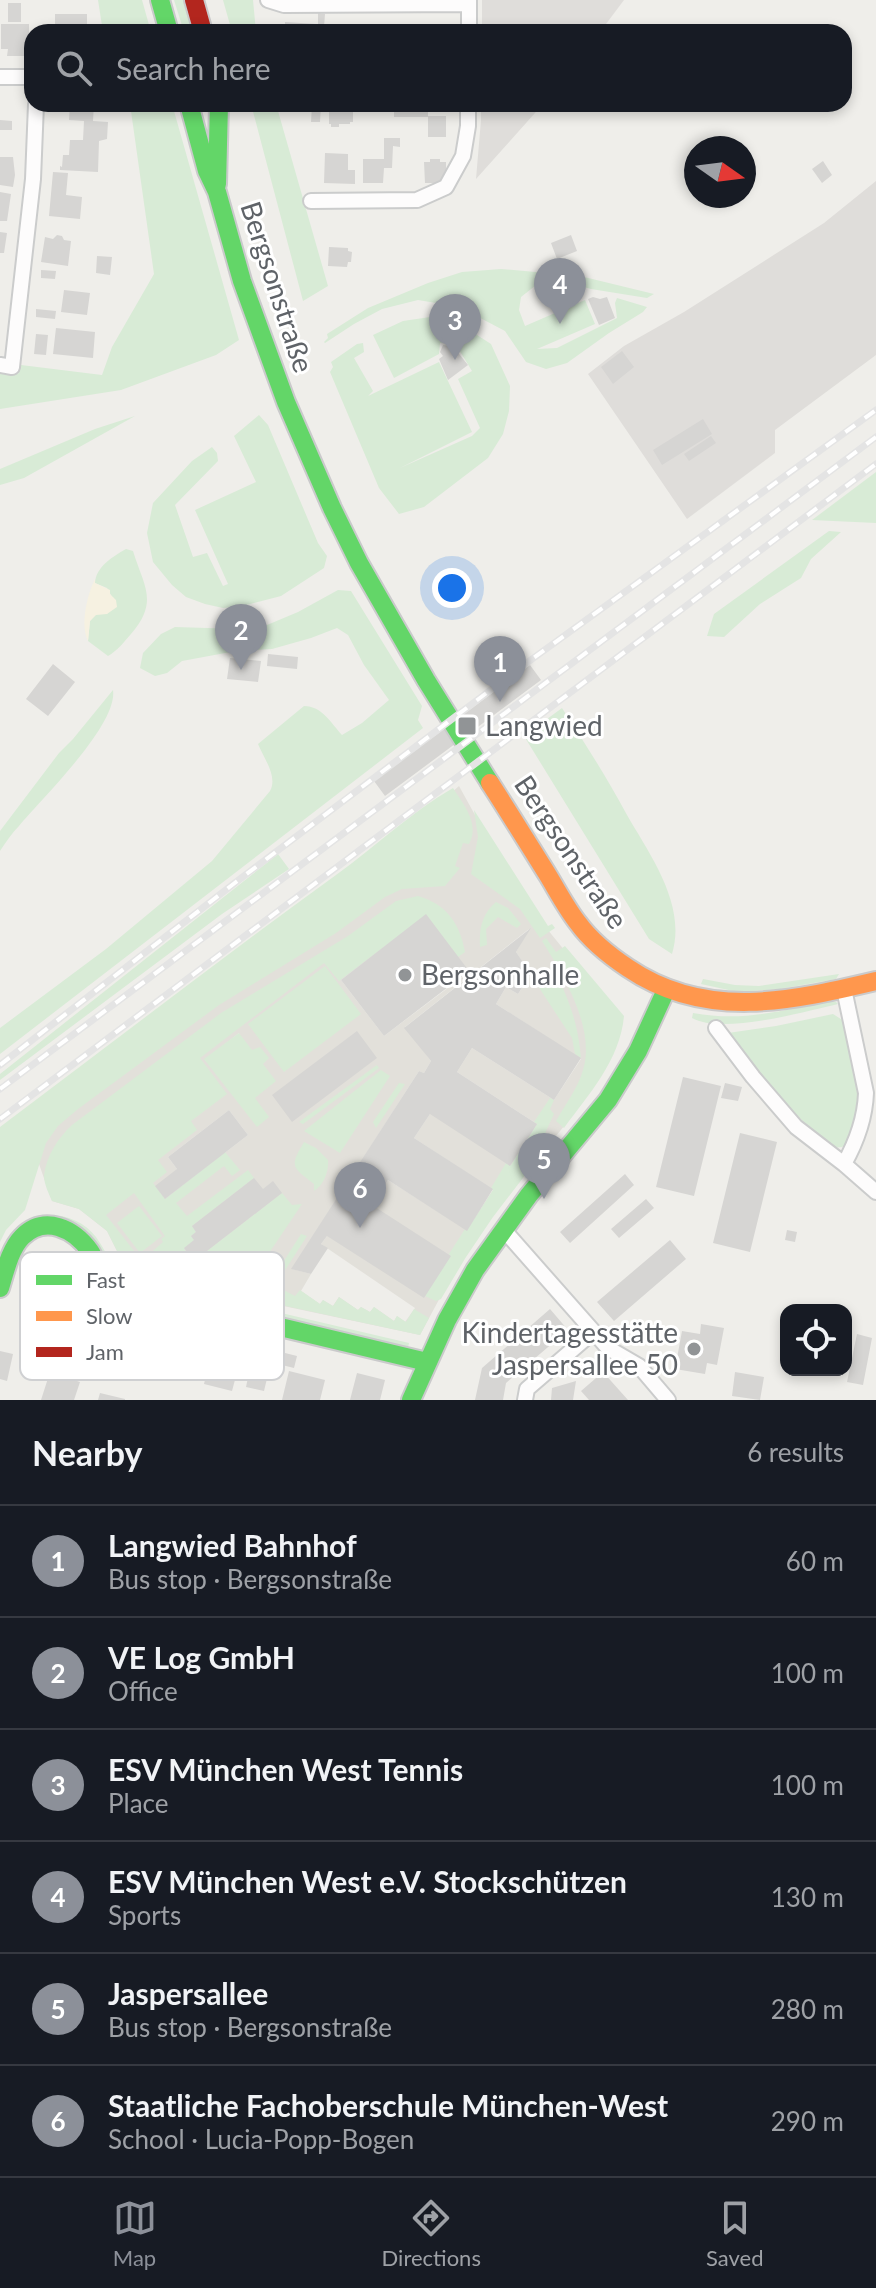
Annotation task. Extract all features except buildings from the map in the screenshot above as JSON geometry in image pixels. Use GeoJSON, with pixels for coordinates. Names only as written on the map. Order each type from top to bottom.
{"type":"FeatureCollection","features":[{"type":"Feature","properties":{"kind":"street"},"geometry":{"type":"LineString","coordinates":[[160,0],[167,24]]}},
{"type":"Feature","properties":{"kind":"street"},"geometry":{"type":"LineString","coordinates":[[194,0],[201,24]]}},
{"type":"Feature","properties":{"kind":"street"},"geometry":{"type":"LineString","coordinates":[[268,0],[284,5],[469,2],[469,24]]}},
{"type":"Feature","properties":{"kind":"street"},"geometry":{"type":"LineString","coordinates":[[0,77],[24,77]]}},
{"type":"Feature","properties":{"kind":"street"},"geometry":{"type":"LineString","coordinates":[[0,365],[12,367],[33,179],[36,112]]}},
{"type":"Feature","properties":{"kind":"street","name":"Bergsonstraße"},"geometry":{"type":"LineString","coordinates":[[191,112],[242,281],[286,402],[359,563],[437,699],[574,918],[615,961],[638,978],[691,999],[752,1004],[782,1001],[876,981]]}},
{"type":"Feature","properties":{"kind":"street","name":"Bergsonstraße"},"geometry":{"type":"LineString","coordinates":[[217,192],[219,112]]}},
{"type":"Feature","properties":{"kind":"street"},"geometry":{"type":"LineString","coordinates":[[311,201],[417,200],[446,187],[463,156],[468,112]]}},
{"type":"Feature","properties":{"kind":"street"},"geometry":{"type":"LineString","coordinates":[[844,989],[866,1093],[861,1127],[844,1164]]}},
{"type":"Feature","properties":{"kind":"street"},"geometry":{"type":"LineString","coordinates":[[411,1400],[457,1301],[503,1229],[608,1100],[638,1051],[666,990]]}},
{"type":"Feature","properties":{"kind":"street"},"geometry":{"type":"LineString","coordinates":[[716,1028],[796,1127],[876,1192]]}},
{"type":"Feature","properties":{"kind":"street"},"geometry":{"type":"LineString","coordinates":[[0,1288],[20,1238],[35,1227],[49,1225],[68,1229],[91,1252]]}},
{"type":"Feature","properties":{"kind":"street"},"geometry":{"type":"LineString","coordinates":[[503,1229],[608,1348],[639,1366],[668,1400]]}},
{"type":"Feature","properties":{"kind":"street"},"geometry":{"type":"LineString","coordinates":[[284,1328],[427,1362]]}},
{"type":"Feature","properties":{"kind":"street"},"geometry":{"type":"LineString","coordinates":[[525,1400],[527,1389],[593,1332]]}},
{"type":"Feature","properties":{"kind":"shaded area"},"geometry":{"type":"Polygon","coordinates":[[[482,0],[624,0],[606,24],[482,24],[482,0]]]}},
{"type":"Feature","properties":{"kind":"shaded area"},"geometry":{"type":"Polygon","coordinates":[[[481,112],[536,112],[476,179],[481,112]]]}},
{"type":"Feature","properties":{"kind":"shaded area"},"geometry":{"type":"Polygon","coordinates":[[[876,181],[876,355],[775,430],[775,453],[687,519],[588,374],[624,346],[684,312],[824,223],[876,181]]]}},
{"type":"Feature","properties":{"kind":"shaded area"},"geometry":{"type":"Polygon","coordinates":[[[459,786],[513,884],[565,951],[597,1035],[565,1125],[505,1198],[450,1279],[420,1335],[284,1306],[284,1252],[118,1252],[107,1231],[79,1209],[52,1201],[26,1127],[365,869],[459,786]],[[426,915],[341,980],[384,1036],[469,972],[426,915]],[[529,929],[405,1027],[431,1061],[424,1073],[419,1071],[292,1269],[311,1274],[301,1291],[320,1304],[323,1300],[333,1306],[339,1297],[358,1310],[361,1307],[370,1312],[374,1307],[394,1321],[397,1316],[405,1322],[415,1308],[321,1244],[327,1236],[372,1205],[388,1180],[467,1230],[493,1190],[414,1138],[430,1114],[537,1124],[457,1072],[472,1048],[554,1100],[581,1059],[496,1004],[506,987],[518,994],[531,975],[516,952],[529,929]],[[239,1033],[205,1060],[254,1098],[239,1033]],[[229,1110],[168,1157],[177,1169],[165,1199],[248,1135],[229,1110]]]}},
{"type":"Feature","properties":{"kind":"green space"},"geometry":{"type":"Polygon","coordinates":[[[98,0],[142,0],[149,24],[102,24],[98,0]]]}},
{"type":"Feature","properties":{"kind":"green space"},"geometry":{"type":"Polygon","coordinates":[[[174,0],[186,0],[194,24],[182,24],[174,0]]]}},
{"type":"Feature","properties":{"kind":"green space"},"geometry":{"type":"Polygon","coordinates":[[[223,0],[253,0],[255,24],[230,24],[223,0]]]}},
{"type":"Feature","properties":{"kind":"green space"},"geometry":{"type":"Polygon","coordinates":[[[131,112],[174,112],[239,340],[216,355],[121,390],[0,409],[0,372],[18,374],[21,365],[102,375],[112,347],[154,274],[131,112]]]}},
{"type":"Feature","properties":{"kind":"green space"},"geometry":{"type":"Polygon","coordinates":[[[253,112],[278,112],[328,286],[303,301],[253,112]]]}},
{"type":"Feature","properties":{"kind":"green space"},"geometry":{"type":"Polygon","coordinates":[[[501,269],[580,276],[654,294],[647,298],[566,282],[540,282],[521,297],[519,310],[525,326],[585,300],[595,324],[537,349],[557,348],[617,318],[617,298],[647,307],[567,363],[546,369],[526,362],[505,331],[467,311],[418,300],[382,309],[324,342],[327,334],[368,308],[428,283],[462,272],[501,269]]]}},
{"type":"Feature","properties":{"kind":"green space"},"geometry":{"type":"Polygon","coordinates":[[[430,317],[463,326],[491,344],[510,386],[509,411],[503,434],[488,458],[424,507],[399,514],[379,488],[330,372],[333,367],[331,362],[363,343],[364,352],[354,358],[373,391],[368,396],[439,362],[472,432],[400,468],[472,436],[480,428],[458,379],[472,371],[453,340],[440,343],[439,354],[394,378],[373,335],[403,321],[430,317]]]}},
{"type":"Feature","properties":{"kind":"green space"},"geometry":{"type":"Polygon","coordinates":[[[259,415],[268,425],[318,543],[327,556],[324,568],[281,596],[223,608],[205,604],[186,597],[153,562],[147,533],[153,503],[192,461],[212,447],[218,461],[175,505],[193,557],[207,553],[223,586],[228,584],[195,510],[256,482],[234,436],[259,415]]]}},
{"type":"Feature","properties":{"kind":"green space"},"geometry":{"type":"Polygon","coordinates":[[[135,416],[24,478],[0,485],[0,469],[95,429],[135,416]]]}},
{"type":"Feature","properties":{"kind":"green space"},"geometry":{"type":"Polygon","coordinates":[[[876,472],[876,523],[812,520],[876,472]]]}},
{"type":"Feature","properties":{"kind":"green space"},"geometry":{"type":"Polygon","coordinates":[[[829,531],[841,532],[811,559],[801,578],[760,604],[724,637],[707,636],[714,614],[829,531]]]}},
{"type":"Feature","properties":{"kind":"green space"},"geometry":{"type":"Polygon","coordinates":[[[126,549],[133,551],[145,584],[147,603],[140,622],[108,656],[88,641],[90,621],[96,614],[107,614],[112,597],[107,588],[95,583],[96,577],[110,559],[126,549]]]}},
{"type":"Feature","properties":{"kind":"green space"},"geometry":{"type":"Polygon","coordinates":[[[338,590],[351,591],[422,706],[418,720],[423,728],[0,1054],[0,1028],[106,949],[212,861],[270,791],[271,773],[258,744],[304,706],[321,712],[342,735],[389,700],[364,665],[348,635],[337,628],[272,649],[236,651],[182,661],[167,673],[155,676],[140,668],[143,653],[161,634],[175,627],[240,629],[267,625],[338,590]]]}},
{"type":"Feature","properties":{"kind":"green space"},"geometry":{"type":"Polygon","coordinates":[[[113,690],[104,722],[92,741],[0,851],[0,831],[59,753],[113,690]]]}},
{"type":"Feature","properties":{"kind":"green space"},"geometry":{"type":"Polygon","coordinates":[[[562,708],[612,788],[664,881],[675,917],[672,954],[649,939],[524,736],[562,708]]]}},
{"type":"Feature","properties":{"kind":"green space"},"geometry":{"type":"Polygon","coordinates":[[[453,788],[469,815],[473,829],[469,844],[463,843],[455,866],[460,868],[445,886],[402,889],[385,897],[336,933],[219,1005],[78,1109],[58,1126],[46,1143],[25,1210],[6,1230],[0,1242],[0,1127],[453,788]]]}},
{"type":"Feature","properties":{"kind":"green space"},"geometry":{"type":"Polygon","coordinates":[[[474,810],[548,926],[552,924],[555,928],[540,938],[520,909],[471,874],[478,837],[474,810]]]}},
{"type":"Feature","properties":{"kind":"green space"},"geometry":{"type":"Polygon","coordinates":[[[278,854],[289,869],[222,914],[0,1080],[0,1074],[278,854]]]}},
{"type":"Feature","properties":{"kind":"green space"},"geometry":{"type":"Polygon","coordinates":[[[418,896],[436,904],[450,916],[465,952],[458,957],[426,915],[339,981],[324,963],[200,1058],[227,1094],[191,1121],[197,1130],[158,1160],[167,1172],[153,1183],[165,1199],[225,1152],[240,1170],[232,1176],[224,1166],[176,1203],[187,1216],[248,1170],[254,1178],[192,1226],[196,1232],[191,1236],[194,1240],[184,1249],[186,1252],[152,1252],[165,1236],[134,1193],[106,1215],[135,1252],[118,1252],[107,1231],[79,1209],[52,1201],[44,1176],[47,1161],[72,1125],[221,1013],[348,936],[396,901],[418,896]]]}},
{"type":"Feature","properties":{"kind":"green space"},"geometry":{"type":"Polygon","coordinates":[[[496,902],[508,908],[521,924],[517,928],[498,917],[486,929],[487,945],[480,947],[482,922],[496,902]]]}},
{"type":"Feature","properties":{"kind":"green space"},"geometry":{"type":"Polygon","coordinates":[[[546,938],[556,952],[565,946],[624,1016],[610,1062],[564,1128],[556,1121],[581,1077],[586,1054],[585,1037],[575,1002],[542,941],[546,938]]]}},
{"type":"Feature","properties":{"kind":"green space"},"geometry":{"type":"Polygon","coordinates":[[[325,966],[361,1014],[284,1072],[248,1024],[325,966]]]}},
{"type":"Feature","properties":{"kind":"green space"},"geometry":{"type":"Polygon","coordinates":[[[555,971],[572,1013],[581,1058],[575,1054],[572,1038],[536,983],[555,971]]]}},
{"type":"Feature","properties":{"kind":"green space"},"geometry":{"type":"Polygon","coordinates":[[[839,974],[836,979],[780,989],[733,991],[701,984],[703,979],[759,986],[839,974]]]}},
{"type":"Feature","properties":{"kind":"green space"},"geometry":{"type":"Polygon","coordinates":[[[829,1001],[838,1004],[742,1023],[705,1023],[692,1018],[693,1013],[745,1016],[829,1001]]]}},
{"type":"Feature","properties":{"kind":"green space"},"geometry":{"type":"Polygon","coordinates":[[[833,1014],[844,1021],[860,1099],[850,1143],[833,1148],[790,1109],[728,1033],[833,1014]]]}},
{"type":"Feature","properties":{"kind":"green space"},"geometry":{"type":"Polygon","coordinates":[[[239,1033],[252,1050],[260,1047],[269,1058],[263,1064],[276,1081],[255,1098],[269,1117],[257,1127],[204,1059],[239,1033]]]}},
{"type":"Feature","properties":{"kind":"green space"},"geometry":{"type":"Polygon","coordinates":[[[377,1065],[379,1068],[303,1124],[299,1122],[377,1065]]]}},
{"type":"Feature","properties":{"kind":"green space"},"geometry":{"type":"Polygon","coordinates":[[[381,1070],[390,1076],[340,1153],[304,1131],[381,1070]]]}},
{"type":"Feature","properties":{"kind":"green space"},"geometry":{"type":"Polygon","coordinates":[[[399,1083],[405,1084],[376,1128],[373,1122],[399,1083]]]}},
{"type":"Feature","properties":{"kind":"green space"},"geometry":{"type":"Polygon","coordinates":[[[550,1098],[554,1100],[550,1109],[554,1114],[539,1157],[493,1217],[441,1299],[436,1301],[425,1296],[465,1229],[493,1190],[491,1188],[506,1163],[511,1165],[537,1124],[534,1122],[550,1098]]]}},
{"type":"Feature","properties":{"kind":"green space"},"geometry":{"type":"Polygon","coordinates":[[[304,1142],[328,1160],[325,1177],[314,1191],[314,1184],[295,1166],[304,1142]]]}},
{"type":"Feature","properties":{"kind":"green space"},"geometry":{"type":"Polygon","coordinates":[[[282,1193],[292,1205],[302,1204],[270,1252],[206,1252],[282,1193]]]}},
{"type":"Feature","properties":{"kind":"green space"},"geometry":{"type":"Polygon","coordinates":[[[139,1206],[162,1236],[139,1252],[117,1223],[139,1206]]]}},
{"type":"Feature","properties":{"kind":"green space"},"geometry":{"type":"Polygon","coordinates":[[[56,1215],[69,1218],[87,1227],[105,1252],[88,1252],[55,1218],[56,1215]]]}},
{"type":"Feature","properties":{"kind":"green space"},"geometry":{"type":"Polygon","coordinates":[[[301,1234],[307,1236],[284,1272],[284,1261],[301,1234]]]}},
{"type":"Feature","properties":{"kind":"green space"},"geometry":{"type":"Polygon","coordinates":[[[284,1290],[295,1296],[300,1290],[320,1304],[323,1300],[333,1306],[339,1297],[358,1310],[361,1307],[370,1312],[374,1307],[394,1321],[397,1316],[406,1322],[414,1309],[429,1318],[420,1335],[284,1306],[284,1290]]]}},
{"type":"Feature","properties":{"kind":"green space"},"geometry":{"type":"Polygon","coordinates":[[[284,1314],[409,1343],[408,1348],[284,1320],[284,1314]]]}},
{"type":"Feature","properties":{"kind":"sand"},"geometry":{"type":"Polygon","coordinates":[[[95,579],[95,583],[110,590],[117,607],[107,614],[96,615],[90,621],[88,641],[86,610],[95,579]]]}},
{"type":"Feature","properties":{"kind":"railway"},"geometry":{"type":"LineString","coordinates":[[0,1065],[517,670],[876,410]]}},
{"type":"Feature","properties":{"kind":"railway"},"geometry":{"type":"LineString","coordinates":[[0,1089],[876,437]]}},
{"type":"Feature","properties":{"kind":"railway"},"geometry":{"type":"LineString","coordinates":[[0,1119],[876,464]]}},
{"type":"Feature","properties":{"kind":"traffic: fast"},"geometry":{"type":"LineString","coordinates":[[160,0],[167,24]]}},
{"type":"Feature","properties":{"kind":"traffic: fast"},"geometry":{"type":"LineString","coordinates":[[191,112],[242,281],[286,402],[332,508],[359,563],[426,680],[490,783]]}},
{"type":"Feature","properties":{"kind":"traffic: fast"},"geometry":{"type":"LineString","coordinates":[[217,184],[219,112]]}},
{"type":"Feature","properties":{"kind":"traffic: fast"},"geometry":{"type":"LineString","coordinates":[[411,1400],[447,1320],[475,1270],[529,1195],[608,1100],[638,1051],[666,990]]}},
{"type":"Feature","properties":{"kind":"traffic: fast"},"geometry":{"type":"LineString","coordinates":[[0,1288],[14,1248],[22,1237],[40,1226],[68,1231],[90,1252]]}},
{"type":"Feature","properties":{"kind":"traffic: fast"},"geometry":{"type":"LineString","coordinates":[[284,1328],[427,1362]]}},
{"type":"Feature","properties":{"kind":"traffic: slow"},"geometry":{"type":"LineString","coordinates":[[490,783],[583,930],[614,958],[658,985],[718,1001],[749,1002],[812,995],[876,981]]}},
{"type":"Feature","properties":{"kind":"traffic: jam"},"geometry":{"type":"LineString","coordinates":[[194,0],[201,24]]}},
{"type":"Feature","properties":{"kind":"place","name":"ESV München West e.V. Stockschützen"},"geometry":{"type":"Point","coordinates":[560,324]}},
{"type":"Feature","properties":{"kind":"place","name":"ESV München West Tennis"},"geometry":{"type":"Point","coordinates":[455,360]}},
{"type":"Feature","properties":{"kind":"place","name":"VE Log GmbH"},"geometry":{"type":"Point","coordinates":[241,670]}},
{"type":"Feature","properties":{"kind":"place","name":"Langwied Bahnhof"},"geometry":{"type":"Point","coordinates":[500,702]}},
{"type":"Feature","properties":{"kind":"place","name":"Langwied"},"geometry":{"type":"Point","coordinates":[467,726]}},
{"type":"Feature","properties":{"kind":"place","name":"Bergsonhalle"},"geometry":{"type":"Point","coordinates":[405,975]}},
{"type":"Feature","properties":{"kind":"place","name":"Jaspersallee"},"geometry":{"type":"Point","coordinates":[544,1199]}},
{"type":"Feature","properties":{"kind":"place","name":"Staatliche Fachoberschule München-West"},"geometry":{"type":"Point","coordinates":[360,1228]}},
{"type":"Feature","properties":{"kind":"place","name":"Kindertagesstätte Jaspersallee 50"},"geometry":{"type":"Point","coordinates":[694,1349]}}]}
